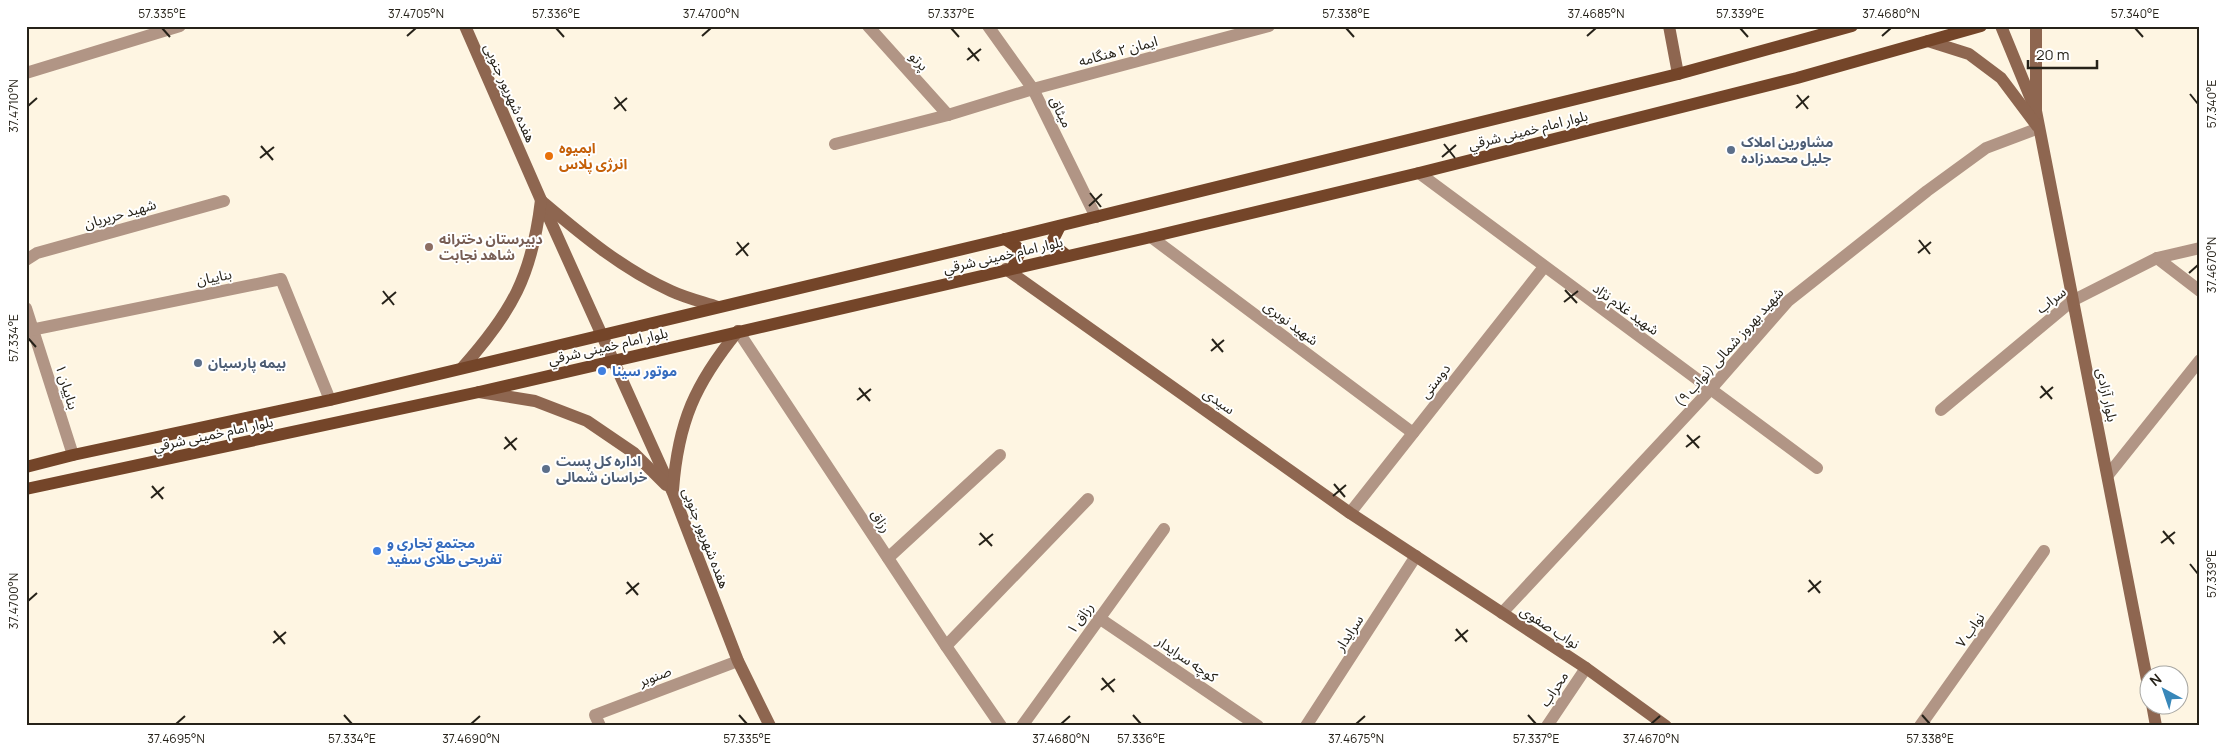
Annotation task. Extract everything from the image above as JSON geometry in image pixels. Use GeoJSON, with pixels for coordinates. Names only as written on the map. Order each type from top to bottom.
{"type":"FeatureCollection","features":[{"type":"Feature","properties":{"kind":"main road","name":"هفده شهریور جنوبی"},"geometry":{"type":"LineString","coordinates":[[465,26],[541,200],[673,492],[738,661],[770,726]]}},
{"type":"Feature","properties":{"kind":"main road"},"geometry":{"type":"LineString","coordinates":[[1669,26],[1678,74]]}},
{"type":"Feature","properties":{"kind":"main road","name":"بلوار امام خمینی شرقي"},"geometry":{"type":"LineString","coordinates":[[26,467],[73,455],[330,400],[1060,226],[1678,74],[1852,26]]}},
{"type":"Feature","properties":{"kind":"main road","name":"بلوار امام خمینی شرقي"},"geometry":{"type":"LineString","coordinates":[[26,489],[479,392],[1151,237],[1419,173],[1797,78],[1980,26]]}},
{"type":"Feature","properties":{"kind":"main road","name":"بلوار آزادی"},"geometry":{"type":"LineString","coordinates":[[2002,26],[2036,111]]}},
{"type":"Feature","properties":{"kind":"main road","name":"بلوار آزادی"},"geometry":{"type":"LineString","coordinates":[[2036,26],[2036,111],[2144,664]]}},
{"type":"Feature","properties":{"kind":"main road"},"geometry":{"type":"LineString","coordinates":[[1928,41],[1969,54],[2002,78],[2039,128]]}},
{"type":"Feature","properties":{"kind":"main road"},"geometry":{"type":"LineString","coordinates":[[541,200],[581,235],[625,265],[671,292],[718,307]]}},
{"type":"Feature","properties":{"kind":"main road"},"geometry":{"type":"LineString","coordinates":[[462,368],[488,339],[509,308],[526,274],[536,238],[541,200]]}},
{"type":"Feature","properties":{"kind":"main road"},"geometry":{"type":"LineString","coordinates":[[1060,226],[1053,240],[1056,247],[1067,256]]}},
{"type":"Feature","properties":{"kind":"main road"},"geometry":{"type":"LineString","coordinates":[[1005,239],[1017,247],[1019,254],[1010,268]]}},
{"type":"Feature","properties":{"kind":"main road","name":"سیدی"},"geometry":{"type":"LineString","coordinates":[[1010,268],[1350,513],[1416,556]]}},
{"type":"Feature","properties":{"kind":"main road"},"geometry":{"type":"LineString","coordinates":[[673,492],[675,457],[684,423],[694,398],[716,359],[738,331]]}},
{"type":"Feature","properties":{"kind":"main road"},"geometry":{"type":"LineString","coordinates":[[479,392],[534,401],[587,421],[634,453],[673,492]]}},
{"type":"Feature","properties":{"kind":"main road","name":"نواب صفوی"},"geometry":{"type":"LineString","coordinates":[[1416,556],[1586,668],[1666,726]]}},
{"type":"Feature","properties":{"kind":"street"},"geometry":{"type":"LineString","coordinates":[[26,73],[180,26]]}},
{"type":"Feature","properties":{"kind":"street","name":"پرتو"},"geometry":{"type":"LineString","coordinates":[[868,26],[948,115]]}},
{"type":"Feature","properties":{"kind":"street","name":"میثاق"},"geometry":{"type":"LineString","coordinates":[[988,26],[1033,89],[1096,217]]}},
{"type":"Feature","properties":{"kind":"street","name":"ایمان ۲ هنگامه"},"geometry":{"type":"LineString","coordinates":[[835,144],[948,115],[1033,89],[1269,26]]}},
{"type":"Feature","properties":{"kind":"street","name":"شهید بهروز شمالی (نواب ۹)"},"geometry":{"type":"LineString","coordinates":[[1502,613],[1710,390],[1788,301],[1911,203],[1986,148],[2039,128]]}},
{"type":"Feature","properties":{"kind":"street","name":"شهید غلام نژاد"},"geometry":{"type":"LineString","coordinates":[[1419,173],[1817,468]]}},
{"type":"Feature","properties":{"kind":"street","name":"شهید حریریان"},"geometry":{"type":"LineString","coordinates":[[26,260],[37,253],[224,200]]}},
{"type":"Feature","properties":{"kind":"street","name":"شهید نوبری"},"geometry":{"type":"LineString","coordinates":[[1151,237],[1413,433]]}},
{"type":"Feature","properties":{"kind":"street","name":"سراب"},"geometry":{"type":"LineString","coordinates":[[1941,410],[2072,301],[2157,258],[2200,248]]}},
{"type":"Feature","properties":{"kind":"street"},"geometry":{"type":"LineString","coordinates":[[2157,258],[2200,291]]}},
{"type":"Feature","properties":{"kind":"street","name":"دوستی"},"geometry":{"type":"LineString","coordinates":[[1350,513],[1544,267]]}},
{"type":"Feature","properties":{"kind":"street","name":"بناییان"},"geometry":{"type":"LineString","coordinates":[[30,330],[281,279],[330,400]]}},
{"type":"Feature","properties":{"kind":"street"},"geometry":{"type":"LineString","coordinates":[[26,308],[30,330]]}},
{"type":"Feature","properties":{"kind":"street","name":"بناییان ۱"},"geometry":{"type":"LineString","coordinates":[[30,330],[73,455]]}},
{"type":"Feature","properties":{"kind":"street","name":"رزاق"},"geometry":{"type":"LineString","coordinates":[[738,331],[1001,726]]}},
{"type":"Feature","properties":{"kind":"street"},"geometry":{"type":"LineString","coordinates":[[2108,475],[2200,360]]}},
{"type":"Feature","properties":{"kind":"street"},"geometry":{"type":"LineString","coordinates":[[888,558],[1000,455]]}},
{"type":"Feature","properties":{"kind":"street"},"geometry":{"type":"LineString","coordinates":[[946,646],[1088,499]]}},
{"type":"Feature","properties":{"kind":"street","name":"رزاق ۱"},"geometry":{"type":"LineString","coordinates":[[1022,726],[1164,529]]}},
{"type":"Feature","properties":{"kind":"street","name":"نواب ۷"},"geometry":{"type":"LineString","coordinates":[[1920,726],[2044,551]]}},
{"type":"Feature","properties":{"kind":"street","name":"سرایدار"},"geometry":{"type":"LineString","coordinates":[[1306,726],[1416,556]]}},
{"type":"Feature","properties":{"kind":"street","name":"کوچه سرایدار"},"geometry":{"type":"LineString","coordinates":[[1099,618],[1258,726]]}},
{"type":"Feature","properties":{"kind":"street","name":"صنوبر"},"geometry":{"type":"LineString","coordinates":[[600,726],[595,715],[738,661]]}},
{"type":"Feature","properties":{"kind":"street","name":"محراب"},"geometry":{"type":"LineString","coordinates":[[1547,726],[1586,668]]}},
{"type":"Feature","properties":{"kind":"place","name":"مشاورین املاک جلیل محمدزاده"},"geometry":{"type":"Point","coordinates":[1731,150]}},
{"type":"Feature","properties":{"kind":"place","name":"ابمیوه انرژی پلاس"},"geometry":{"type":"Point","coordinates":[549,156]}},
{"type":"Feature","properties":{"kind":"place","name":"دبیرستان دخترانه شاهد نجابت"},"geometry":{"type":"Point","coordinates":[429,247]}},
{"type":"Feature","properties":{"kind":"place","name":"بیمه پارسیان"},"geometry":{"type":"Point","coordinates":[198,363]}},
{"type":"Feature","properties":{"kind":"place","name":"موتور سینا"},"geometry":{"type":"Point","coordinates":[602,371]}},
{"type":"Feature","properties":{"kind":"place","name":"اداره کل پست خراسان شمالی"},"geometry":{"type":"Point","coordinates":[546,469]}},
{"type":"Feature","properties":{"kind":"place","name":"مجتمع تجاری و تفریحی طلای سفید"},"geometry":{"type":"Point","coordinates":[377,551]}}]}
